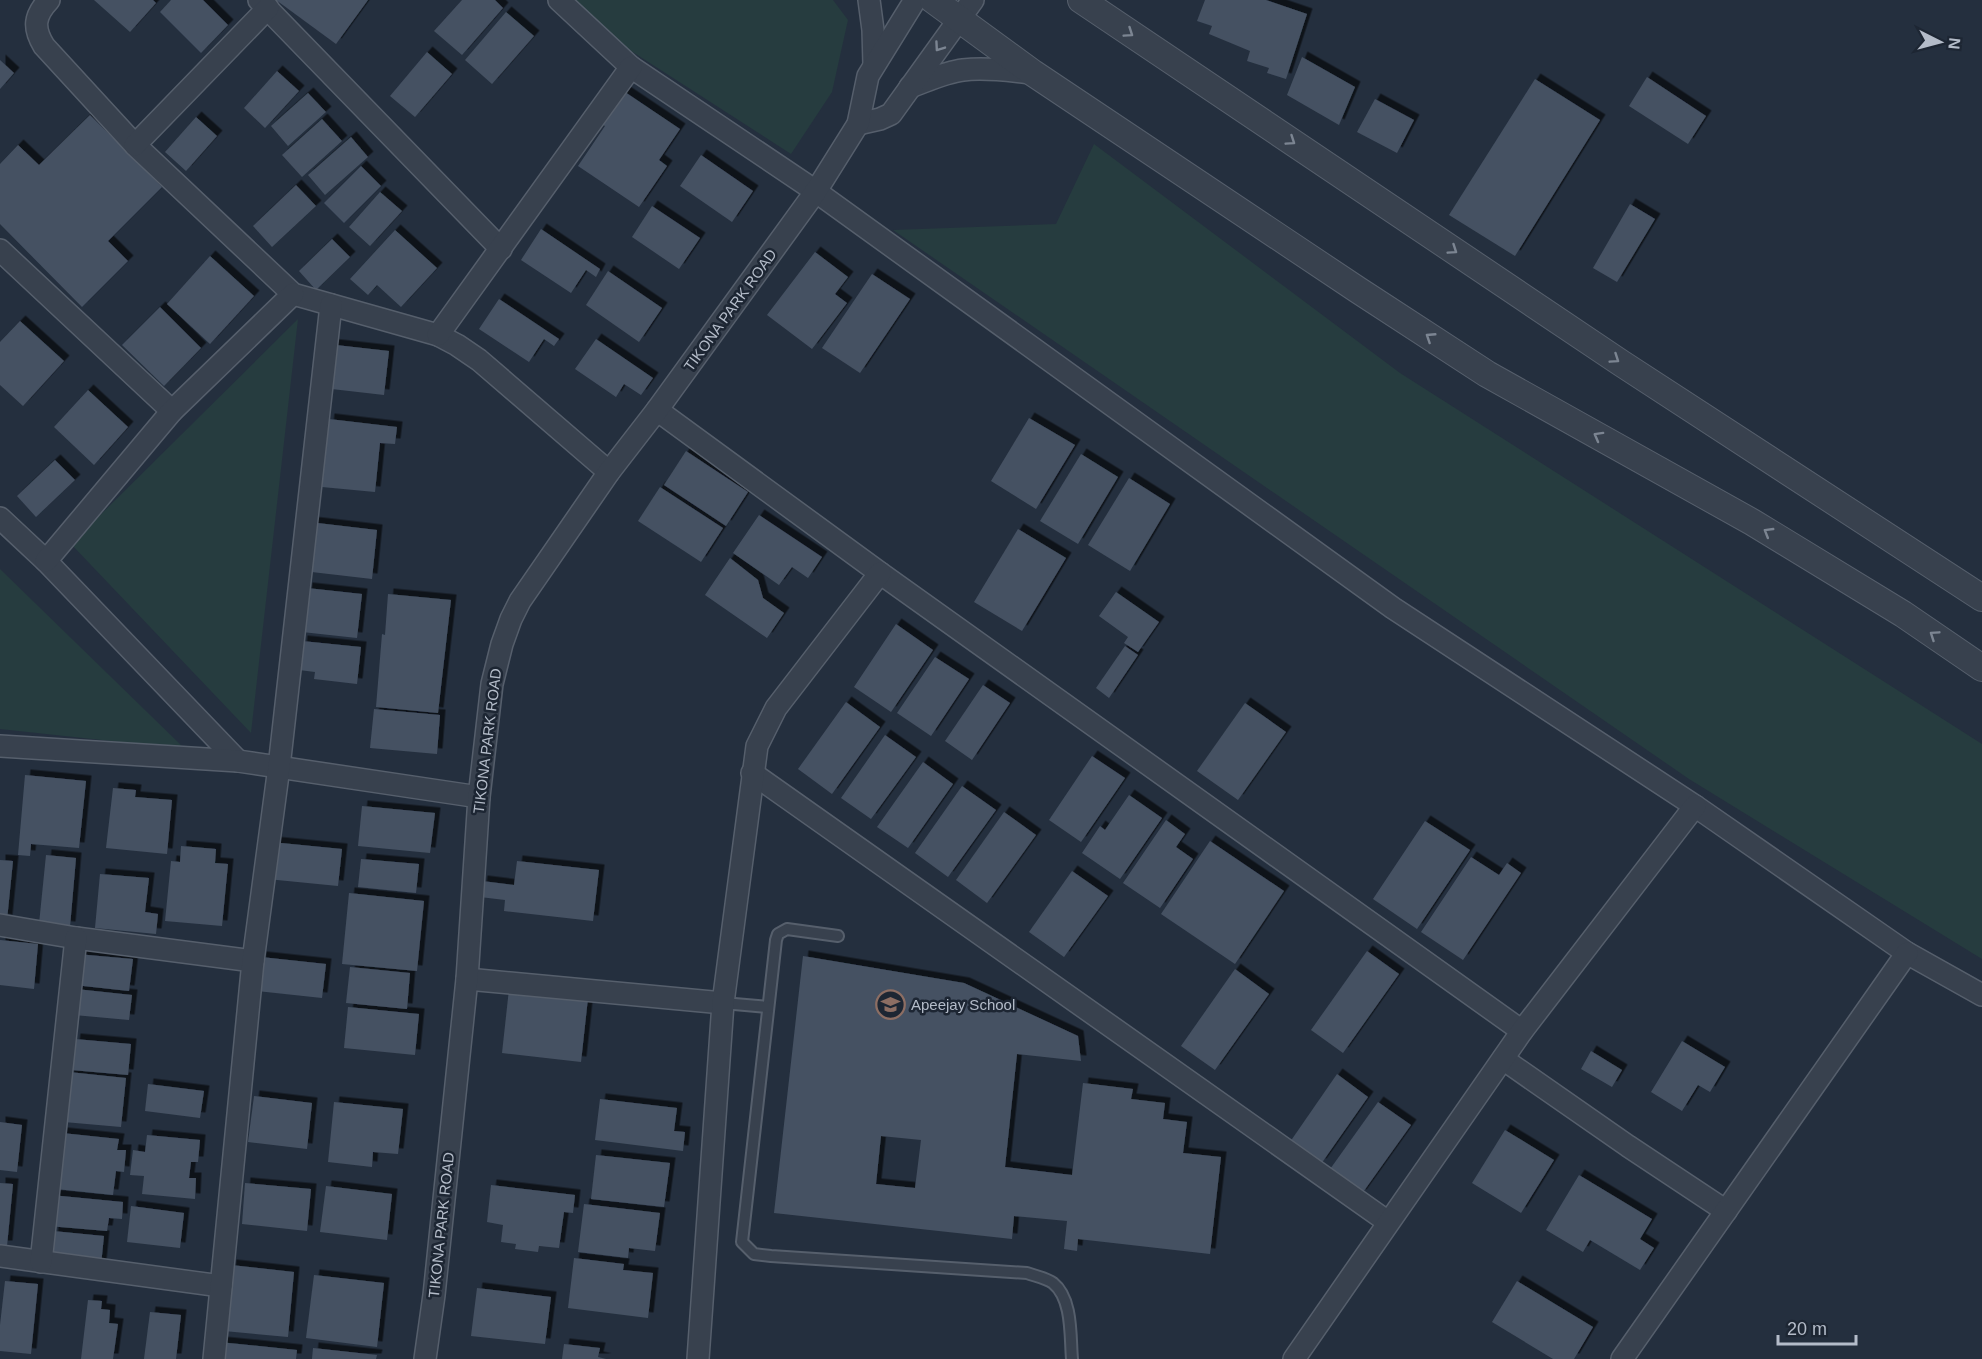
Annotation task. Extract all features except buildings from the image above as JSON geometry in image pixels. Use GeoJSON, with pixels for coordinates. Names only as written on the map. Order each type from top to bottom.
{"type":"FeatureCollection","features":[{"type":"Feature","properties":{"kind":"street"},"geometry":{"type":"LineString","coordinates":[[49,0],[39,14],[36,24],[37,34],[44,46],[135,145],[293,294],[438,335],[457,345],[479,360],[609,472]]}},
{"type":"Feature","properties":{"kind":"street"},"geometry":{"type":"LineString","coordinates":[[559,0],[631,67],[816,191],[1393,608],[1695,806],[1907,953],[1982,995]]}},
{"type":"Feature","properties":{"kind":"street","name":"TIKONA PARK ROAD"},"geometry":{"type":"LineString","coordinates":[[869,0],[873,22],[874,65]]}},
{"type":"Feature","properties":{"kind":"street","name":"TIKONA PARK ROAD"},"geometry":{"type":"LineString","coordinates":[[425,1359],[434,1295],[467,979],[479,797],[492,684],[511,620],[520,601],[609,472],[657,410],[816,191],[858,124],[865,85],[874,65],[915,0]]}},
{"type":"Feature","properties":{"kind":"street"},"geometry":{"type":"LineString","coordinates":[[933,0],[965,10],[1033,73],[1487,374],[1771,534],[1894,609],[1982,668]]}},
{"type":"Feature","properties":{"kind":"street"},"geometry":{"type":"LineString","coordinates":[[1081,0],[1621,363],[1982,598]]}},
{"type":"Feature","properties":{"kind":"street"},"geometry":{"type":"LineString","coordinates":[[135,145],[263,4],[501,249]]}},
{"type":"Feature","properties":{"kind":"street"},"geometry":{"type":"LineString","coordinates":[[858,124],[891,114],[965,10]]}},
{"type":"Feature","properties":{"kind":"street"},"geometry":{"type":"LineString","coordinates":[[438,335],[631,67]]}},
{"type":"Feature","properties":{"kind":"street"},"geometry":{"type":"LineString","coordinates":[[910,87],[962,70],[983,69],[1033,73]]}},
{"type":"Feature","properties":{"kind":"street"},"geometry":{"type":"LineString","coordinates":[[0,250],[172,411]]}},
{"type":"Feature","properties":{"kind":"street"},"geometry":{"type":"LineString","coordinates":[[46,561],[172,411],[293,294]]}},
{"type":"Feature","properties":{"kind":"street"},"geometry":{"type":"LineString","coordinates":[[214,1359],[253,961],[279,767],[331,305]]}},
{"type":"Feature","properties":{"kind":"street"},"geometry":{"type":"LineString","coordinates":[[657,410],[880,573],[1522,1031]]}},
{"type":"Feature","properties":{"kind":"street"},"geometry":{"type":"LineString","coordinates":[[0,518],[46,561],[238,761]]}},
{"type":"Feature","properties":{"kind":"street"},"geometry":{"type":"LineString","coordinates":[[698,1359],[723,1003],[757,746],[777,708],[880,573]]}},
{"type":"Feature","properties":{"kind":"street"},"geometry":{"type":"LineString","coordinates":[[0,746],[238,761],[479,797]]}},
{"type":"Feature","properties":{"kind":"street"},"geometry":{"type":"LineString","coordinates":[[752,773],[1388,1222]]}},
{"type":"Feature","properties":{"kind":"street"},"geometry":{"type":"LineString","coordinates":[[1294,1359],[1522,1031],[1695,806]]}},
{"type":"Feature","properties":{"kind":"street"},"geometry":{"type":"LineString","coordinates":[[0,925],[76,938],[253,961]]}},
{"type":"Feature","properties":{"kind":"street"},"geometry":{"type":"LineString","coordinates":[[41,1262],[76,938]]}},
{"type":"Feature","properties":{"kind":"street"},"geometry":{"type":"LineString","coordinates":[[1622,1359],[1907,953]]}},
{"type":"Feature","properties":{"kind":"street"},"geometry":{"type":"LineString","coordinates":[[467,979],[723,1003]]}},
{"type":"Feature","properties":{"kind":"street"},"geometry":{"type":"LineString","coordinates":[[1503,1059],[1628,1146],[1726,1210]]}},
{"type":"Feature","properties":{"kind":"street"},"geometry":{"type":"LineString","coordinates":[[0,1256],[221,1286]]}},
{"type":"Feature","properties":{"kind":"lane"},"geometry":{"type":"LineString","coordinates":[[838,936],[787,929],[778,933],[741,1233],[742,1242],[754,1254],[771,1256],[1027,1274],[1041,1277],[1054,1284],[1067,1307],[1072,1359]]}},
{"type":"Feature","properties":{"kind":"lane"},"geometry":{"type":"LineString","coordinates":[[723,1003],[768,1007]]}},
{"type":"Feature","properties":{"kind":"green space"},"geometry":{"type":"Polygon","coordinates":[[[575,0],[833,0],[848,20],[832,92],[791,154],[625,47],[575,0]]]}},
{"type":"Feature","properties":{"kind":"green space"},"geometry":{"type":"Polygon","coordinates":[[[1094,144],[1400,373],[1982,744],[1982,959],[1689,779],[893,230],[1056,224],[1094,144]]]}},
{"type":"Feature","properties":{"kind":"green space"},"geometry":{"type":"Polygon","coordinates":[[[298,319],[251,733],[71,544],[298,319]]]}},
{"type":"Feature","properties":{"kind":"green space"},"geometry":{"type":"Polygon","coordinates":[[[0,569],[185,749],[0,729],[0,569]]]}},
{"type":"Feature","properties":{"kind":"place","name":"Apeejay School"},"geometry":{"type":"Point","coordinates":[890,1004]}}]}
